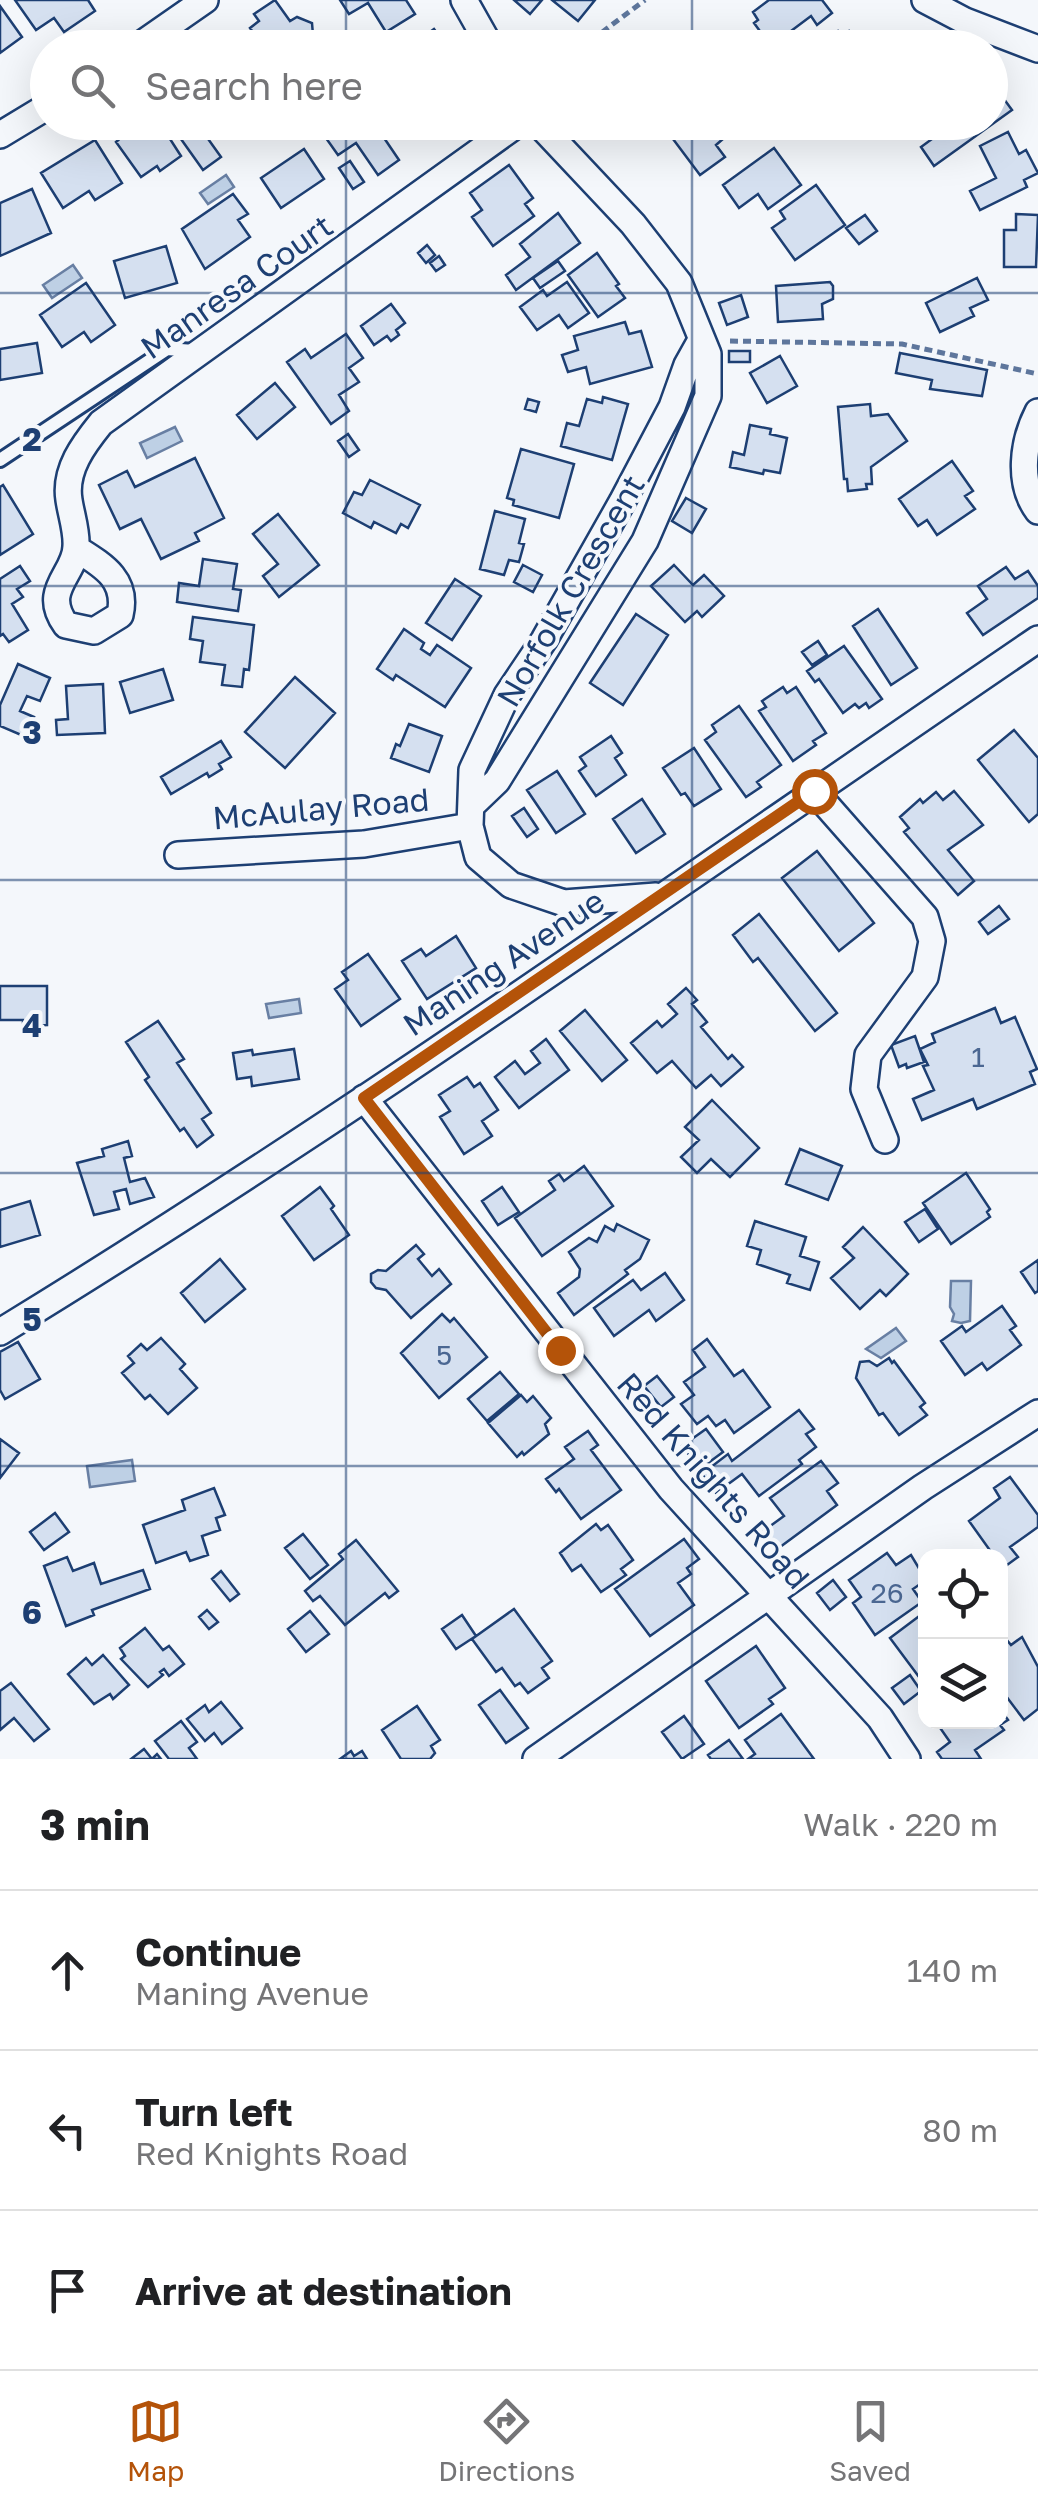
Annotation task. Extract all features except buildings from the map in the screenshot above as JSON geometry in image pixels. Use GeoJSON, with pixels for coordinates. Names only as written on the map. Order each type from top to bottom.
{"type":"FeatureCollection","features":[{"type":"Feature","properties":{"kind":"street"},"geometry":{"type":"LineString","coordinates":[[162,30],[205,0]]}},
{"type":"Feature","properties":{"kind":"street"},"geometry":{"type":"LineString","coordinates":[[464,0],[481,30]]}},
{"type":"Feature","properties":{"kind":"street"},"geometry":{"type":"LineString","coordinates":[[925,0],[989,30]]}},
{"type":"Feature","properties":{"kind":"street"},"geometry":{"type":"LineString","coordinates":[[1008,37],[1038,49]]}},
{"type":"Feature","properties":{"kind":"street"},"geometry":{"type":"LineString","coordinates":[[0,135],[30,117]]}},
{"type":"Feature","properties":{"kind":"street","name":"Manresa Court"},"geometry":{"type":"LineString","coordinates":[[77,549],[68,493],[78,452],[101,423],[495,140]]}},
{"type":"Feature","properties":{"kind":"street","name":"Norfolk Crescent"},"geometry":{"type":"LineString","coordinates":[[471,815],[497,781],[645,542],[708,396],[710,363],[680,283],[555,140]]}},
{"type":"Feature","properties":{"kind":"street","name":"Norfolk Crescent"},"geometry":{"type":"LineString","coordinates":[[471,815],[472,770],[492,724],[622,502],[672,407],[701,340]]}},
{"type":"Feature","properties":{"kind":"street"},"geometry":{"type":"LineString","coordinates":[[1038,412],[1029,428],[1024,470],[1030,501],[1038,511]]}},
{"type":"Feature","properties":{"kind":"street","name":"Maning Avenue"},"geometry":{"type":"LineString","coordinates":[[0,1332],[143,1244],[364,1098],[1038,639]]}},
{"type":"Feature","properties":{"kind":"street"},"geometry":{"type":"LineString","coordinates":[[814,791],[924,917],[932,941],[925,977],[868,1055],[864,1089],[884,1140]]}},
{"type":"Feature","properties":{"kind":"street"},"geometry":{"type":"LineString","coordinates":[[471,815],[478,857],[511,885],[564,903],[662,896]]}},
{"type":"Feature","properties":{"kind":"street","name":"McAulay Road"},"geometry":{"type":"LineString","coordinates":[[178,855],[364,844],[471,815]]}},
{"type":"Feature","properties":{"kind":"street","name":"Red Knights Road"},"geometry":{"type":"LineString","coordinates":[[364,1098],[671,1489],[880,1718],[907,1759]]}},
{"type":"Feature","properties":{"kind":"street"},"geometry":{"type":"LineString","coordinates":[[536,1759],[923,1487],[1038,1413]]}},
{"type":"Feature","properties":{"kind":"lane"},"geometry":{"type":"LineString","coordinates":[[0,460],[167,350],[201,352]]}},
{"type":"Feature","properties":{"kind":"path"},"geometry":{"type":"LineString","coordinates":[[605,30],[644,0]]}},
{"type":"Feature","properties":{"kind":"path"},"geometry":{"type":"LineString","coordinates":[[701,340],[902,344],[1038,374]]}},
{"type":"Feature","properties":{"kind":"water"},"geometry":{"type":"Polygon","coordinates":[[[226,175],[234,187],[208,204],[200,193],[226,175]]]}},
{"type":"Feature","properties":{"kind":"water"},"geometry":{"type":"Polygon","coordinates":[[[73,265],[82,278],[52,298],[43,285],[73,265]]]}},
{"type":"Feature","properties":{"kind":"water"},"geometry":{"type":"Polygon","coordinates":[[[175,427],[182,441],[147,458],[140,443],[175,427]]]}},
{"type":"Feature","properties":{"kind":"water"},"geometry":{"type":"Polygon","coordinates":[[[299,999],[301,1013],[269,1018],[266,1004],[299,999]]]}},
{"type":"Feature","properties":{"kind":"water"},"geometry":{"type":"Polygon","coordinates":[[[951,1281],[971,1281],[970,1321],[952,1321],[951,1281]]]}},
{"type":"Feature","properties":{"kind":"water"},"geometry":{"type":"Polygon","coordinates":[[[896,1328],[906,1341],[881,1358],[866,1349],[896,1328]]]}},
{"type":"Feature","properties":{"kind":"water"},"geometry":{"type":"Polygon","coordinates":[[[132,1460],[135,1481],[90,1487],[87,1466],[132,1460]]]}},
{"type":"Feature","properties":{"kind":"route"},"geometry":{"type":"LineString","coordinates":[[560,1350],[364,1098],[814,791]]}}]}
